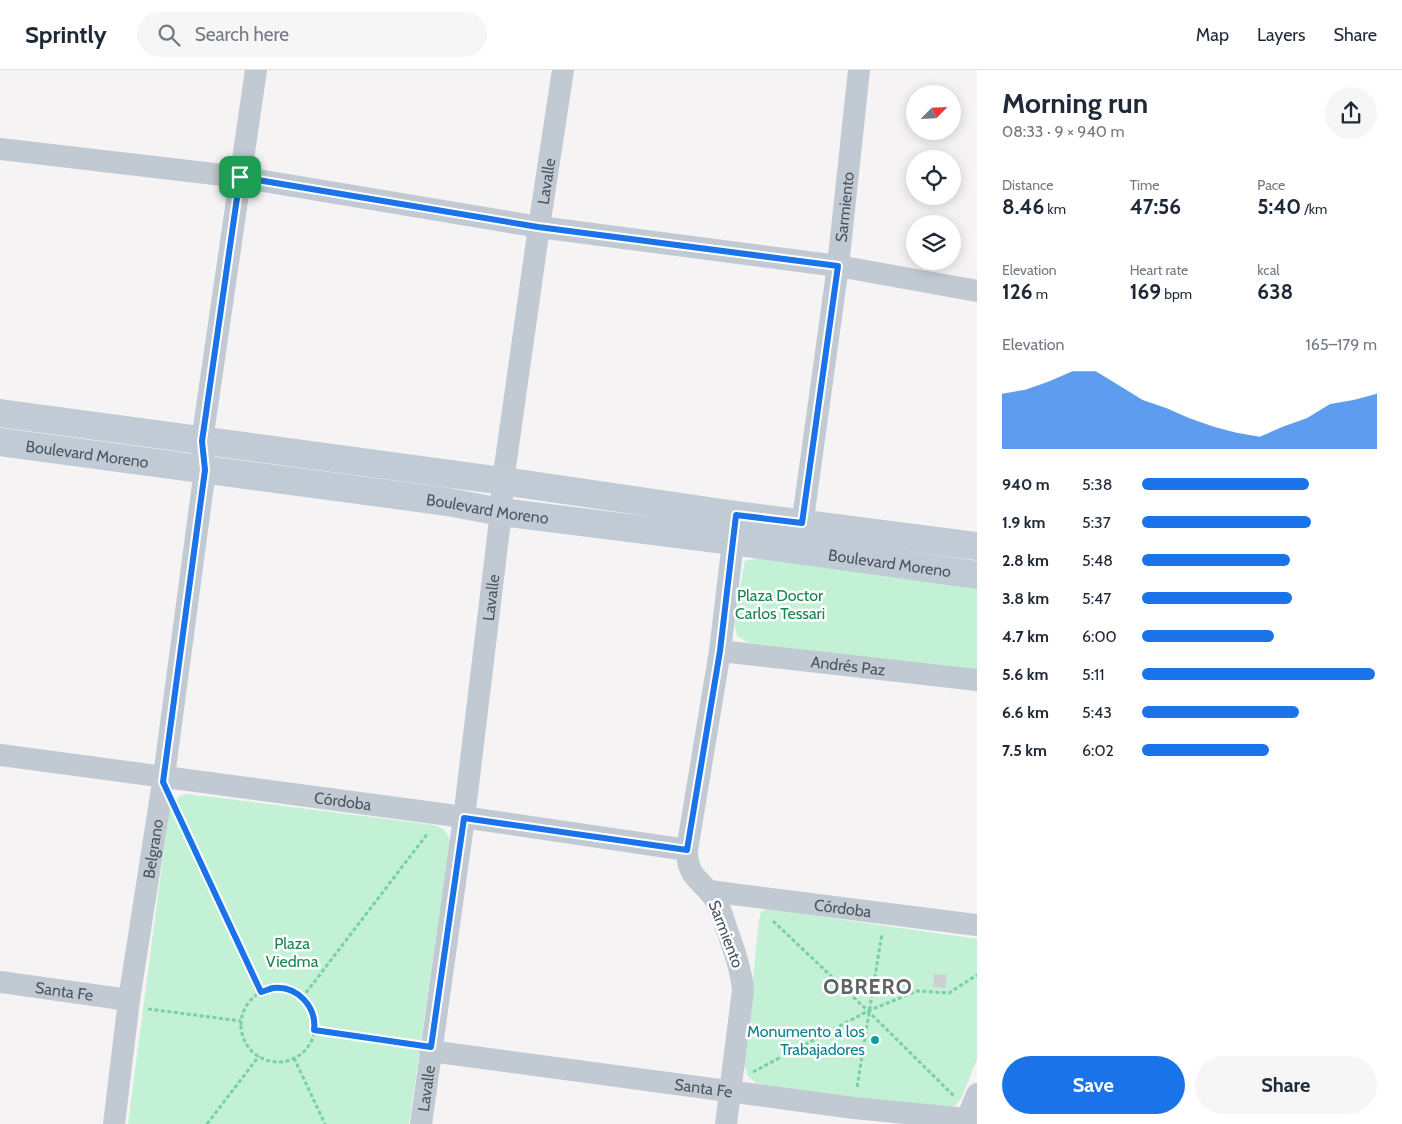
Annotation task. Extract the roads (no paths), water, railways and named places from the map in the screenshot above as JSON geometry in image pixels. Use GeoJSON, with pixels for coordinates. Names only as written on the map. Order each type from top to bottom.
{"type":"FeatureCollection","features":[{"type":"Feature","properties":{"kind":"main road","name":"Boulevard Moreno"},"geometry":{"type":"LineString","coordinates":[[0,413],[503,481],[734,528],[799,551],[977,575]]}},
{"type":"Feature","properties":{"kind":"main road","name":"Boulevard Moreno"},"geometry":{"type":"LineString","coordinates":[[0,442],[448,502],[501,512],[734,528],[802,523],[977,546]]}},
{"type":"Feature","properties":{"kind":"street","name":"Belgrano"},"geometry":{"type":"LineString","coordinates":[[114,1124],[129,1003],[164,779],[205,470],[202,441],[256,70]]}},
{"type":"Feature","properties":{"kind":"street","name":"Lavalle"},"geometry":{"type":"LineString","coordinates":[[421,1124],[430,1049],[464,818],[501,512],[503,481],[538,227],[563,70]]}},
{"type":"Feature","properties":{"kind":"street","name":"Sarmiento"},"geometry":{"type":"LineString","coordinates":[[799,551],[838,266],[859,70]]}},
{"type":"Feature","properties":{"kind":"street"},"geometry":{"type":"LineString","coordinates":[[0,149],[240,177],[538,227],[838,266],[977,290]]}},
{"type":"Feature","properties":{"kind":"street","name":"Sarmiento"},"geometry":{"type":"LineString","coordinates":[[726,1124],[743,990],[741,972],[718,904],[710,891],[697,880],[687,863],[687,850],[720,651],[734,528]]}},
{"type":"Feature","properties":{"kind":"street","name":"Andrés Paz"},"geometry":{"type":"LineString","coordinates":[[720,651],[977,680]]}},
{"type":"Feature","properties":{"kind":"street","name":"Córdoba"},"geometry":{"type":"LineString","coordinates":[[0,755],[164,779],[442,814],[687,850]]}},
{"type":"Feature","properties":{"kind":"street","name":"Córdoba"},"geometry":{"type":"LineString","coordinates":[[710,891],[977,925]]}},
{"type":"Feature","properties":{"kind":"street","name":"Santa Fe"},"geometry":{"type":"LineString","coordinates":[[0,982],[129,1003]]}},
{"type":"Feature","properties":{"kind":"street","name":"Santa Fe"},"geometry":{"type":"LineString","coordinates":[[430,1049],[731,1087],[854,1108],[973,1112]]}},
{"type":"Feature","properties":{"kind":"place","name":"Monumento a los Trabajadores"},"geometry":{"type":"Point","coordinates":[875,1040]}},
{"type":"Feature","properties":{"kind":"district","name":"OBRERO"},"geometry":{"type":"Point","coordinates":[868,986]}},
{"type":"Feature","properties":{"kind":"park label","name":"Plaza Doctor Carlos Tessari"},"geometry":{"type":"Point","coordinates":[780,604]}},
{"type":"Feature","properties":{"kind":"park label","name":"Plaza Viedma"},"geometry":{"type":"Point","coordinates":[292,952]}}]}
